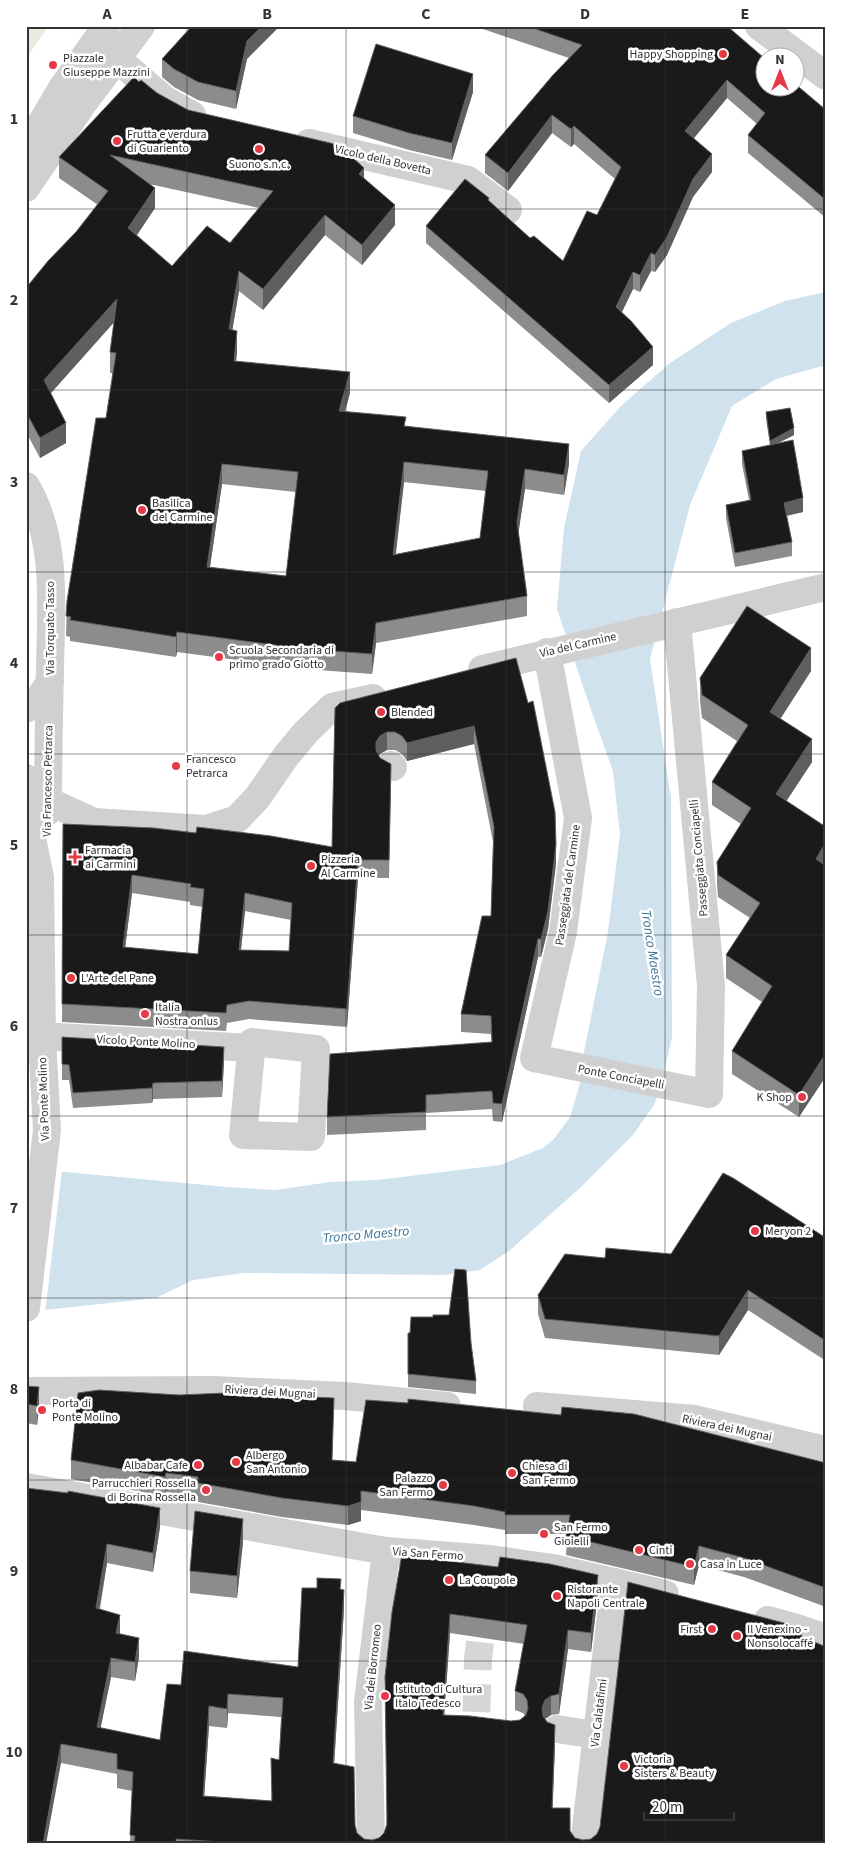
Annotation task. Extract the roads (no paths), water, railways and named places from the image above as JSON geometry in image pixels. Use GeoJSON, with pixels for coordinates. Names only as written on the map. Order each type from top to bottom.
{"type":"FeatureCollection","features":[{"type":"Feature","properties":{"kind":"street"},"geometry":{"type":"LineString","coordinates":[[26,188],[84,102],[141,26]]}},
{"type":"Feature","properties":{"kind":"street"},"geometry":{"type":"LineString","coordinates":[[759,26],[826,76]]}},
{"type":"Feature","properties":{"kind":"street"},"geometry":{"type":"LineString","coordinates":[[26,149],[62,88],[101,34],[118,58],[165,100],[192,115],[220,122]]}},
{"type":"Feature","properties":{"kind":"street","name":"Vicolo della Bovetta"},"geometry":{"type":"LineString","coordinates":[[287,138],[468,180],[508,210]]}},
{"type":"Feature","properties":{"kind":"street","name":"Via Torquato Tasso"},"geometry":{"type":"LineString","coordinates":[[26,486],[40,514],[48,554],[52,607],[50,682],[38,712]]}},
{"type":"Feature","properties":{"kind":"street","name":"Via del Carmine"},"geometry":{"type":"LineString","coordinates":[[461,675],[826,587]]}},
{"type":"Feature","properties":{"kind":"street","name":"Passeggiata Conciapelli"},"geometry":{"type":"LineString","coordinates":[[669,624],[710,986],[709,1094]]}},
{"type":"Feature","properties":{"kind":"street","name":"Passeggiata del Carmine"},"geometry":{"type":"LineString","coordinates":[[534,1058],[563,932],[578,818],[555,651]]}},
{"type":"Feature","properties":{"kind":"street"},"geometry":{"type":"LineString","coordinates":[[26,778],[37,805],[94,822],[206,829],[237,819],[257,798],[286,756],[306,732],[334,711],[395,692]]}},
{"type":"Feature","properties":{"kind":"street","name":"Via Francesco Petrarca"},"geometry":{"type":"LineString","coordinates":[[34,1040],[40,877],[37,805],[38,712]]}},
{"type":"Feature","properties":{"kind":"street","name":"Vicolo Ponte Molino"},"geometry":{"type":"LineString","coordinates":[[34,1040],[57,1036],[251,1047]]}},
{"type":"Feature","properties":{"kind":"street","name":"Via Ponte Molino"},"geometry":{"type":"LineString","coordinates":[[26,1308],[47,1130],[34,1040]]}},
{"type":"Feature","properties":{"kind":"street","name":"Vicolo Ponte Molino"},"geometry":{"type":"LineString","coordinates":[[252,1042],[316,1049],[311,1137],[243,1135],[251,1047],[252,1042]]}},
{"type":"Feature","properties":{"kind":"street","name":"Ponte Conciapelli"},"geometry":{"type":"LineString","coordinates":[[534,1058],[709,1094]]}},
{"type":"Feature","properties":{"kind":"street","name":"Riviera dei Mugnai"},"geometry":{"type":"LineString","coordinates":[[26,1391],[214,1390],[345,1396],[473,1409]]}},
{"type":"Feature","properties":{"kind":"street","name":"Riviera dei Mugnai"},"geometry":{"type":"LineString","coordinates":[[537,1406],[695,1419],[826,1450]]}},
{"type":"Feature","properties":{"kind":"street","name":"Via San Fermo"},"geometry":{"type":"LineString","coordinates":[[26,1487],[386,1551],[490,1559],[553,1568],[692,1601]]}},
{"type":"Feature","properties":{"kind":"street","name":"Via dei Borromeo"},"geometry":{"type":"LineString","coordinates":[[375,1828],[368,1702],[386,1551]]}},
{"type":"Feature","properties":{"kind":"street","name":"Via Calatafimi"},"geometry":{"type":"LineString","coordinates":[[584,1844],[615,1582]]}},
{"type":"Feature","properties":{"kind":"street"},"geometry":{"type":"LineString","coordinates":[[740,1613],[797,1628],[826,1638]]}},
{"type":"Feature","properties":{"kind":"street"},"geometry":{"type":"LineString","coordinates":[[557,1730],[596,1735]]}},
{"type":"Feature","properties":{"kind":"water","name":"Tronco Maestro"},"geometry":{"type":"Polygon","coordinates":[[[826,292],[826,365],[776,379],[732,406],[690,505],[650,659],[671,799],[672,1037],[660,1090],[654,1105],[633,1135],[581,1187],[509,1251],[480,1270],[445,1275],[244,1273],[193,1280],[156,1298],[26,1312],[26,1175],[65,1172],[275,1190],[330,1182],[377,1180],[500,1165],[543,1148],[554,1139],[570,1117],[581,1080],[583,1057],[608,932],[620,834],[613,771],[557,609],[564,528],[581,451],[621,406],[670,363],[731,323],[785,301],[826,292]]]}},
{"type":"Feature","properties":{"kind":"tunnel"},"geometry":{"type":"LineString","coordinates":[[475,1754],[478,1659],[485,1600]]}},
{"type":"Feature","properties":{"kind":"place","name":"Happy Shopping"},"geometry":{"type":"Point","coordinates":[723,54]}},
{"type":"Feature","properties":{"kind":"place","name":"Piazzale Giuseppe Mazzini"},"geometry":{"type":"Point","coordinates":[53,65]}},
{"type":"Feature","properties":{"kind":"place","name":"Frutta e verdura di Guariento"},"geometry":{"type":"Point","coordinates":[117,141]}},
{"type":"Feature","properties":{"kind":"place","name":"Suono s.n.c."},"geometry":{"type":"Point","coordinates":[259,149]}},
{"type":"Feature","properties":{"kind":"place","name":"Basilica del Carmine"},"geometry":{"type":"Point","coordinates":[142,510]}},
{"type":"Feature","properties":{"kind":"place","name":"Scuola Secondaria di primo grado Giotto"},"geometry":{"type":"Point","coordinates":[219,657]}},
{"type":"Feature","properties":{"kind":"place","name":"Blended"},"geometry":{"type":"Point","coordinates":[381,712]}},
{"type":"Feature","properties":{"kind":"place","name":"Francesco Petrarca"},"geometry":{"type":"Point","coordinates":[176,766]}},
{"type":"Feature","properties":{"kind":"place","name":"Farmacia ai Carmini"},"geometry":{"type":"Point","coordinates":[75,857]}},
{"type":"Feature","properties":{"kind":"place","name":"Pizzeria Al Carmine"},"geometry":{"type":"Point","coordinates":[311,866]}},
{"type":"Feature","properties":{"kind":"place","name":"L'Arte del Pane"},"geometry":{"type":"Point","coordinates":[71,978]}},
{"type":"Feature","properties":{"kind":"place","name":"Italia Nostra onlus"},"geometry":{"type":"Point","coordinates":[145,1014]}},
{"type":"Feature","properties":{"kind":"place","name":"K Shop"},"geometry":{"type":"Point","coordinates":[802,1097]}},
{"type":"Feature","properties":{"kind":"place","name":"Meryon 2"},"geometry":{"type":"Point","coordinates":[755,1231]}},
{"type":"Feature","properties":{"kind":"place","name":"Porta di Ponte Molino"},"geometry":{"type":"Point","coordinates":[42,1410]}},
{"type":"Feature","properties":{"kind":"place","name":"Albergo San Antonio"},"geometry":{"type":"Point","coordinates":[236,1462]}},
{"type":"Feature","properties":{"kind":"place","name":"Albabar Cafe"},"geometry":{"type":"Point","coordinates":[198,1465]}},
{"type":"Feature","properties":{"kind":"place","name":"Chiesa di San Fermo"},"geometry":{"type":"Point","coordinates":[512,1473]}},
{"type":"Feature","properties":{"kind":"place","name":"Palazzo San Fermo"},"geometry":{"type":"Point","coordinates":[443,1485]}},
{"type":"Feature","properties":{"kind":"place","name":"Parrucchieri Rossella di Borina Rossella"},"geometry":{"type":"Point","coordinates":[206,1490]}},
{"type":"Feature","properties":{"kind":"place","name":"San Fermo Gioielli"},"geometry":{"type":"Point","coordinates":[544,1534]}},
{"type":"Feature","properties":{"kind":"place","name":"Cinti"},"geometry":{"type":"Point","coordinates":[639,1550]}},
{"type":"Feature","properties":{"kind":"place","name":"Casa in Luce"},"geometry":{"type":"Point","coordinates":[690,1564]}},
{"type":"Feature","properties":{"kind":"place","name":"La Coupole"},"geometry":{"type":"Point","coordinates":[449,1580]}},
{"type":"Feature","properties":{"kind":"place","name":"Ristorante Napoli Centrale"},"geometry":{"type":"Point","coordinates":[557,1596]}},
{"type":"Feature","properties":{"kind":"place","name":"First"},"geometry":{"type":"Point","coordinates":[712,1629]}},
{"type":"Feature","properties":{"kind":"place","name":"Il Venexino - Nonsolocaffé"},"geometry":{"type":"Point","coordinates":[737,1636]}},
{"type":"Feature","properties":{"kind":"place","name":"Istituto di Cultura Italo Tedesco"},"geometry":{"type":"Point","coordinates":[385,1696]}},
{"type":"Feature","properties":{"kind":"place","name":"Victoria Sisters & Beauty"},"geometry":{"type":"Point","coordinates":[624,1766]}}]}
